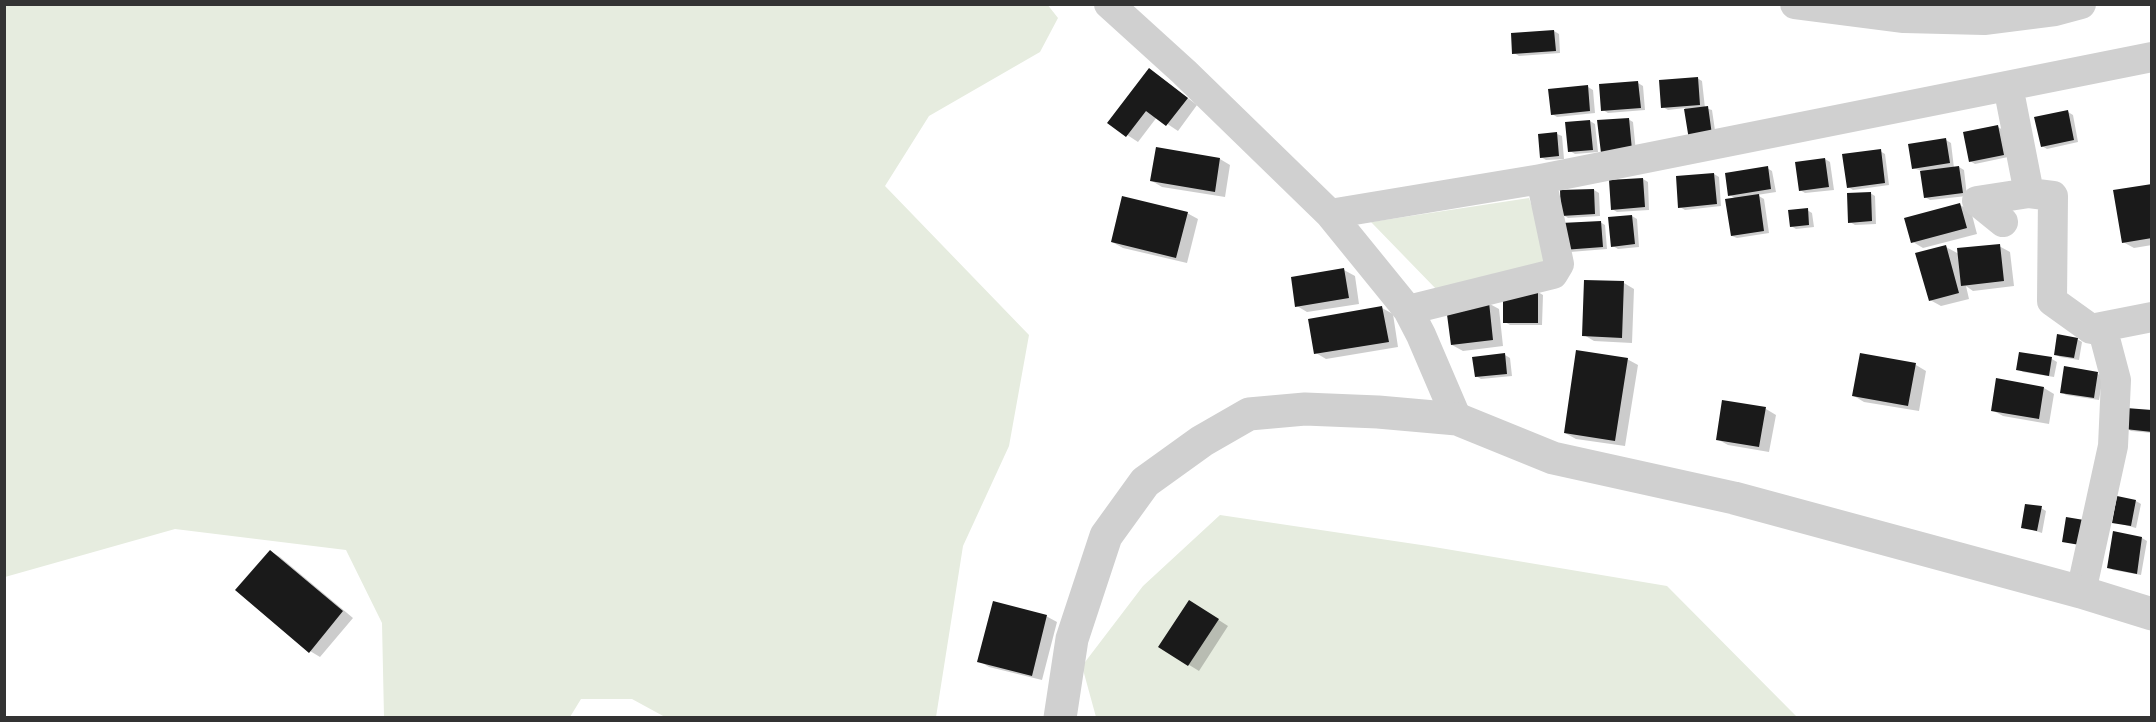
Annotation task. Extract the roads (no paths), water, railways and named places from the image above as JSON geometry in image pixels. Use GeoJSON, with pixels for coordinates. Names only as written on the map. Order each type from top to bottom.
{"type":"FeatureCollection","features":[{"type":"Feature","properties":{"kind":"street"},"geometry":{"type":"LineString","coordinates":[[1109,4],[1184,72],[1330,214],[1408,310],[1457,419]]}},
{"type":"Feature","properties":{"kind":"street"},"geometry":{"type":"LineString","coordinates":[[1795,4],[1904,18],[1984,20],[2055,11],[2081,4]]}},
{"type":"Feature","properties":{"kind":"street"},"geometry":{"type":"LineString","coordinates":[[1330,214],[1541,179],[2151,57]]}},
{"type":"Feature","properties":{"kind":"street"},"geometry":{"type":"LineString","coordinates":[[2008,86],[2029,193]]}},
{"type":"Feature","properties":{"kind":"street"},"geometry":{"type":"LineString","coordinates":[[1408,310],[1553,274],[1559,264],[1541,179]]}},
{"type":"Feature","properties":{"kind":"street"},"geometry":{"type":"LineString","coordinates":[[2003,222],[1977,201],[2029,193],[2053,196],[2052,301],[2091,329],[2151,317]]}},
{"type":"Feature","properties":{"kind":"street"},"geometry":{"type":"LineString","coordinates":[[2081,592],[2113,446],[2116,380],[2102,327]]}},
{"type":"Feature","properties":{"kind":"street"},"geometry":{"type":"LineString","coordinates":[[1060,717],[1072,639],[1106,536],[1145,483],[1202,441],[1249,414],[1305,409],[1457,419],[1553,458],[1734,498],[2081,592],[2151,614]]}}]}
